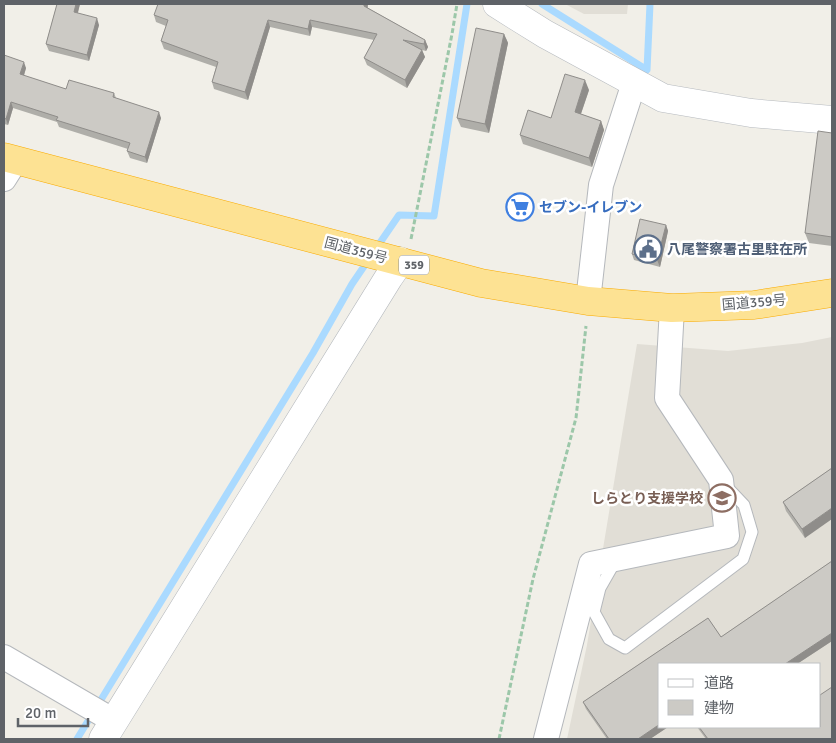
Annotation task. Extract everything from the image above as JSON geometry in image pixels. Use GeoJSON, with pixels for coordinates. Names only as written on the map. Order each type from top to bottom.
{"type":"FeatureCollection","features":[{"type":"Feature","properties":{"kind":"highway","name":"国道359号"},"geometry":{"type":"LineString","coordinates":[[8,165],[400,261],[481,283],[588,301],[672,308],[754,305],[832,293]]}},
{"type":"Feature","properties":{"kind":"street"},"geometry":{"type":"LineString","coordinates":[[497,4],[545,34],[662,98],[751,113],[832,120]]}},
{"type":"Feature","properties":{"kind":"street"},"geometry":{"type":"LineString","coordinates":[[588,301],[601,185],[634,83]]}},
{"type":"Feature","properties":{"kind":"street"},"geometry":{"type":"LineString","coordinates":[[4,657],[109,730],[400,261]]}},
{"type":"Feature","properties":{"kind":"street"},"geometry":{"type":"LineString","coordinates":[[546,739],[591,564],[726,536],[721,480],[667,398],[672,308]]}},
{"type":"Feature","properties":{"kind":"lane"},"geometry":{"type":"LineString","coordinates":[[616,559],[600,588],[594,612],[609,639],[625,648],[743,559],[752,532],[744,505],[721,480]]}},
{"type":"Feature","properties":{"kind":"path"},"geometry":{"type":"LineString","coordinates":[[400,261],[409,246],[452,34],[456,4]]}},
{"type":"Feature","properties":{"kind":"path"},"geometry":{"type":"LineString","coordinates":[[498,739],[533,579],[576,418],[588,301]]}},
{"type":"Feature","properties":{"kind":"shaded area"},"geometry":{"type":"Polygon","coordinates":[[[565,4],[628,4],[627,14],[584,14],[565,4]]]}},
{"type":"Feature","properties":{"kind":"shaded area","name":"しらとり支援学校"},"geometry":{"type":"Polygon","coordinates":[[[832,337],[832,739],[567,739],[587,645],[637,344],[728,351],[802,343],[832,337]]]}},
{"type":"Feature","properties":{"kind":"building"},"geometry":{"type":"Polygon","coordinates":[[[57,4],[76,4],[74,12],[97,18],[87,55],[46,44],[57,4]]]}},
{"type":"Feature","properties":{"kind":"building"},"geometry":{"type":"Polygon","coordinates":[[[158,4],[364,4],[364,6],[425,40],[424,44],[403,40],[422,50],[405,80],[364,58],[377,34],[310,20],[308,29],[268,20],[245,92],[212,82],[218,62],[161,41],[168,20],[154,15],[158,4]]]}},
{"type":"Feature","properties":{"kind":"building"},"geometry":{"type":"Polygon","coordinates":[[[476,28],[504,34],[485,124],[457,118],[476,28]]]}},
{"type":"Feature","properties":{"kind":"building"},"geometry":{"type":"Polygon","coordinates":[[[4,55],[24,62],[20,74],[66,89],[69,80],[114,93],[113,97],[159,112],[145,157],[127,151],[130,143],[56,120],[58,117],[11,102],[6,119],[4,118],[4,55]]]}},
{"type":"Feature","properties":{"kind":"building"},"geometry":{"type":"Polygon","coordinates":[[[565,74],[585,80],[575,112],[601,121],[589,158],[520,135],[528,110],[551,118],[565,74]]]}},
{"type":"Feature","properties":{"kind":"building"},"geometry":{"type":"Polygon","coordinates":[[[818,131],[832,133],[832,237],[805,233],[818,131]]]}},
{"type":"Feature","properties":{"kind":"building"},"geometry":{"type":"Polygon","coordinates":[[[640,219],[666,225],[657,260],[632,254],[640,219]]]}},
{"type":"Feature","properties":{"kind":"building"},"geometry":{"type":"Polygon","coordinates":[[[832,468],[832,508],[802,529],[783,502],[832,468]]]}},
{"type":"Feature","properties":{"kind":"building"},"geometry":{"type":"Polygon","coordinates":[[[832,561],[832,633],[787,663],[658,663],[658,725],[638,739],[609,739],[583,702],[708,618],[721,637],[832,561]]]}},
{"type":"Feature","properties":{"kind":"building"},"geometry":{"type":"Polygon","coordinates":[[[832,687],[832,739],[708,739],[700,728],[821,728],[821,694],[832,687]]]}},
{"type":"Feature","properties":{"kind":"waterway"},"geometry":{"type":"LineString","coordinates":[[375,250],[399,215],[434,216],[467,4]]}},
{"type":"Feature","properties":{"kind":"waterway"},"geometry":{"type":"LineString","coordinates":[[542,4],[647,70],[650,4]]}},
{"type":"Feature","properties":{"kind":"waterway"},"geometry":{"type":"LineString","coordinates":[[77,739],[313,353],[352,284],[369,259]]}},
{"type":"Feature","properties":{"kind":"place","name":"セブン-イレブン"},"geometry":{"type":"Point","coordinates":[520,207]}},
{"type":"Feature","properties":{"kind":"place","name":"八尾警察署古里駐在所"},"geometry":{"type":"Point","coordinates":[648,249]}},
{"type":"Feature","properties":{"kind":"place","name":"しらとり支援学校"},"geometry":{"type":"Point","coordinates":[722,498]}}]}
